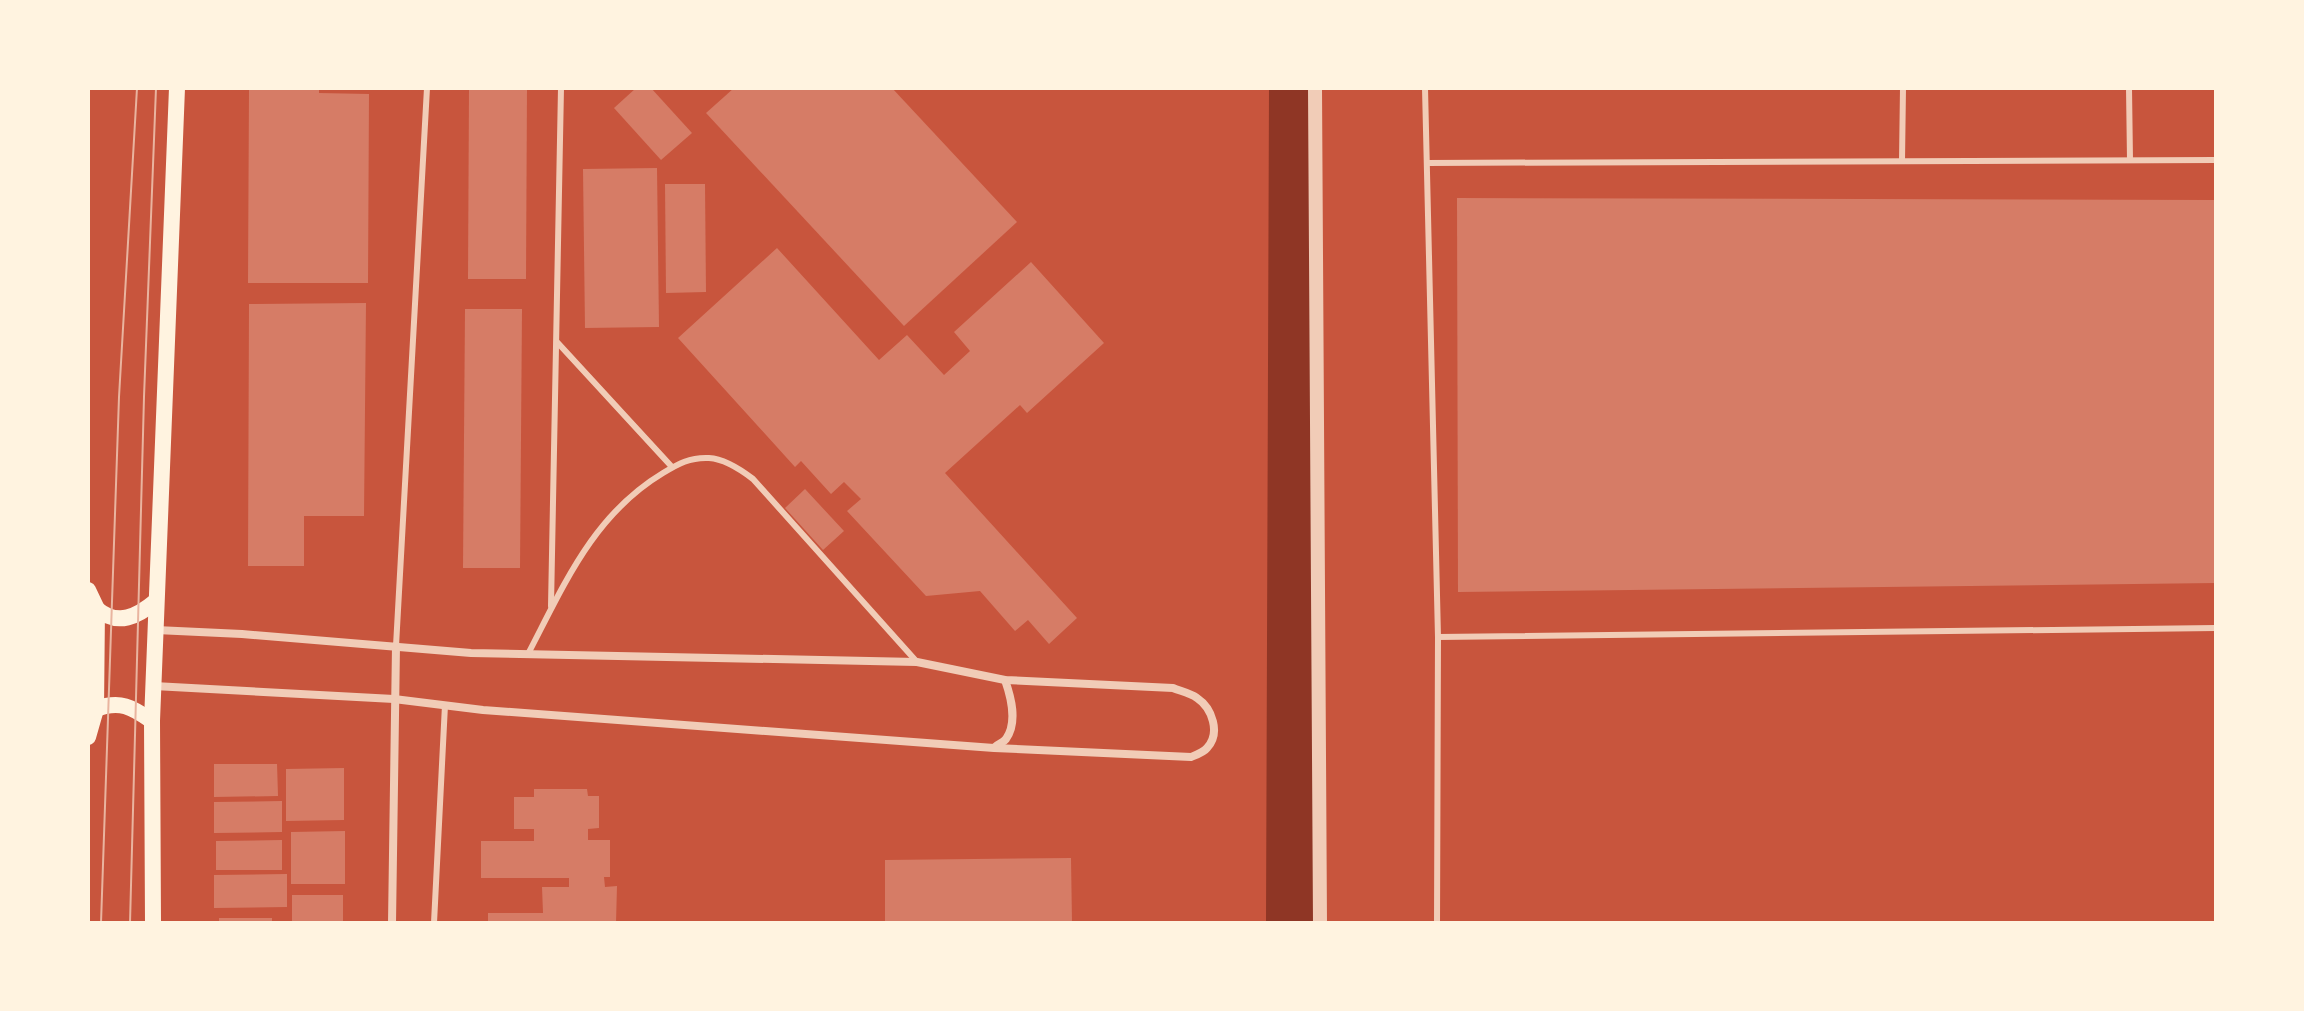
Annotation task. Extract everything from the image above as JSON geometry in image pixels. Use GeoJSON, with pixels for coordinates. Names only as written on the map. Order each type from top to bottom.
{"type":"FeatureCollection","features":[{"type":"Feature","properties":{"kind":"main road"},"geometry":{"type":"LineString","coordinates":[[153,923],[152,721],[177,88]]}},
{"type":"Feature","properties":{"kind":"main road"},"geometry":{"type":"LineString","coordinates":[[88,590],[97,609],[105,617],[133,617],[156,601]]}},
{"type":"Feature","properties":{"kind":"main road"},"geometry":{"type":"LineString","coordinates":[[88,737],[96,709],[97,609]]}},
{"type":"Feature","properties":{"kind":"main road"},"geometry":{"type":"LineString","coordinates":[[96,709],[118,704],[136,710],[152,721]]}},
{"type":"Feature","properties":{"kind":"street"},"geometry":{"type":"LineString","coordinates":[[1315,88],[1320,923]]}},
{"type":"Feature","properties":{"kind":"street"},"geometry":{"type":"LineString","coordinates":[[154,686],[394,699],[483,710],[994,748],[1191,757],[1207,750],[1214,736],[1212,717],[1203,703],[1195,696],[1173,688],[1005,680],[917,662],[471,653],[156,630]]}},
{"type":"Feature","properties":{"kind":"street"},"geometry":{"type":"LineString","coordinates":[[392,923],[396,646]]}},
{"type":"Feature","properties":{"kind":"street"},"geometry":{"type":"LineString","coordinates":[[994,748],[1006,739],[1013,717],[1005,680]]}},
{"type":"Feature","properties":{"kind":"lane"},"geometry":{"type":"LineString","coordinates":[[396,646],[427,88]]}},
{"type":"Feature","properties":{"kind":"lane"},"geometry":{"type":"LineString","coordinates":[[551,609],[561,88]]}},
{"type":"Feature","properties":{"kind":"lane"},"geometry":{"type":"LineString","coordinates":[[1425,88],[1438,637],[1437,923]]}},
{"type":"Feature","properties":{"kind":"lane"},"geometry":{"type":"LineString","coordinates":[[1902,161],[1903,88]]}},
{"type":"Feature","properties":{"kind":"lane"},"geometry":{"type":"LineString","coordinates":[[2129,88],[2130,160]]}},
{"type":"Feature","properties":{"kind":"lane"},"geometry":{"type":"LineString","coordinates":[[1427,163],[2216,160]]}},
{"type":"Feature","properties":{"kind":"lane"},"geometry":{"type":"LineString","coordinates":[[557,342],[672,467]]}},
{"type":"Feature","properties":{"kind":"lane"},"geometry":{"type":"LineString","coordinates":[[528,654],[586,546],[616,508],[650,480],[672,467],[690,458],[712,458],[735,466],[753,479],[917,662]]}},
{"type":"Feature","properties":{"kind":"lane"},"geometry":{"type":"LineString","coordinates":[[1438,637],[2216,628]]}},
{"type":"Feature","properties":{"kind":"lane"},"geometry":{"type":"LineString","coordinates":[[434,923],[445,705]]}},
{"type":"Feature","properties":{"kind":"building"},"geometry":{"type":"Polygon","coordinates":[[[249,88],[319,88],[319,93],[369,94],[368,283],[248,283],[249,88]]]}},
{"type":"Feature","properties":{"kind":"building"},"geometry":{"type":"Polygon","coordinates":[[[469,88],[527,88],[526,279],[468,279],[469,88]]]}},
{"type":"Feature","properties":{"kind":"building"},"geometry":{"type":"Polygon","coordinates":[[[636,88],[651,88],[692,133],[661,160],[614,108],[636,88]]]}},
{"type":"Feature","properties":{"kind":"building"},"geometry":{"type":"Polygon","coordinates":[[[734,88],[892,88],[1017,222],[904,326],[706,113],[734,88]]]}},
{"type":"Feature","properties":{"kind":"building"},"geometry":{"type":"Polygon","coordinates":[[[657,168],[659,327],[585,328],[583,169],[657,168]]]}},
{"type":"Feature","properties":{"kind":"building"},"geometry":{"type":"Polygon","coordinates":[[[665,184],[705,184],[706,292],[666,293],[665,184]]]}},
{"type":"Feature","properties":{"kind":"building"},"geometry":{"type":"Polygon","coordinates":[[[1457,198],[2216,200],[2216,583],[1458,592],[1457,198]]]}},
{"type":"Feature","properties":{"kind":"building"},"geometry":{"type":"Polygon","coordinates":[[[777,248],[879,360],[907,335],[944,375],[970,351],[954,332],[1031,262],[1104,343],[1027,413],[1020,405],[945,473],[1077,618],[1049,644],[1028,620],[1015,631],[980,591],[926,596],[847,511],[861,499],[844,482],[831,494],[801,461],[795,467],[678,338],[777,248]]]}},
{"type":"Feature","properties":{"kind":"building"},"geometry":{"type":"Polygon","coordinates":[[[366,303],[364,516],[304,516],[304,566],[248,566],[249,304],[366,303]]]}},
{"type":"Feature","properties":{"kind":"building"},"geometry":{"type":"Polygon","coordinates":[[[465,309],[522,309],[520,568],[463,568],[465,309]]]}},
{"type":"Feature","properties":{"kind":"building"},"geometry":{"type":"Polygon","coordinates":[[[805,489],[844,531],[823,550],[785,508],[805,489]]]}},
{"type":"Feature","properties":{"kind":"building"},"geometry":{"type":"Polygon","coordinates":[[[214,764],[277,764],[278,796],[214,797],[214,764]]]}},
{"type":"Feature","properties":{"kind":"building"},"geometry":{"type":"Polygon","coordinates":[[[344,768],[344,820],[286,821],[286,769],[344,768]]]}},
{"type":"Feature","properties":{"kind":"building"},"geometry":{"type":"Polygon","coordinates":[[[534,789],[587,789],[588,796],[599,796],[599,828],[588,829],[588,840],[610,840],[610,877],[604,877],[605,887],[617,886],[616,923],[488,923],[488,913],[543,913],[542,887],[569,887],[569,878],[481,878],[481,841],[534,841],[534,829],[514,829],[514,797],[534,797],[534,789]]]}},
{"type":"Feature","properties":{"kind":"building"},"geometry":{"type":"Polygon","coordinates":[[[282,801],[282,832],[214,833],[214,802],[282,801]]]}},
{"type":"Feature","properties":{"kind":"building"},"geometry":{"type":"Polygon","coordinates":[[[345,831],[345,884],[291,884],[291,832],[345,831]]]}},
{"type":"Feature","properties":{"kind":"building"},"geometry":{"type":"Polygon","coordinates":[[[282,840],[282,870],[216,870],[216,841],[282,840]]]}},
{"type":"Feature","properties":{"kind":"building"},"geometry":{"type":"Polygon","coordinates":[[[1071,858],[1072,923],[885,923],[885,860],[1071,858]]]}},
{"type":"Feature","properties":{"kind":"building"},"geometry":{"type":"Polygon","coordinates":[[[287,874],[287,907],[214,908],[214,875],[287,874]]]}},
{"type":"Feature","properties":{"kind":"building"},"geometry":{"type":"Polygon","coordinates":[[[292,895],[343,895],[343,923],[292,923],[292,895]]]}},
{"type":"Feature","properties":{"kind":"building"},"geometry":{"type":"Polygon","coordinates":[[[219,918],[272,918],[272,923],[219,923],[219,918]]]}},
{"type":"Feature","properties":{"kind":"waterway"},"geometry":{"type":"LineString","coordinates":[[1290,923],[1293,88]]}},
{"type":"Feature","properties":{"kind":"tram line"},"geometry":{"type":"LineString","coordinates":[[101,923],[119,397],[137,88]]}},
{"type":"Feature","properties":{"kind":"tram line"},"geometry":{"type":"LineString","coordinates":[[130,923],[156,88]]}}]}
